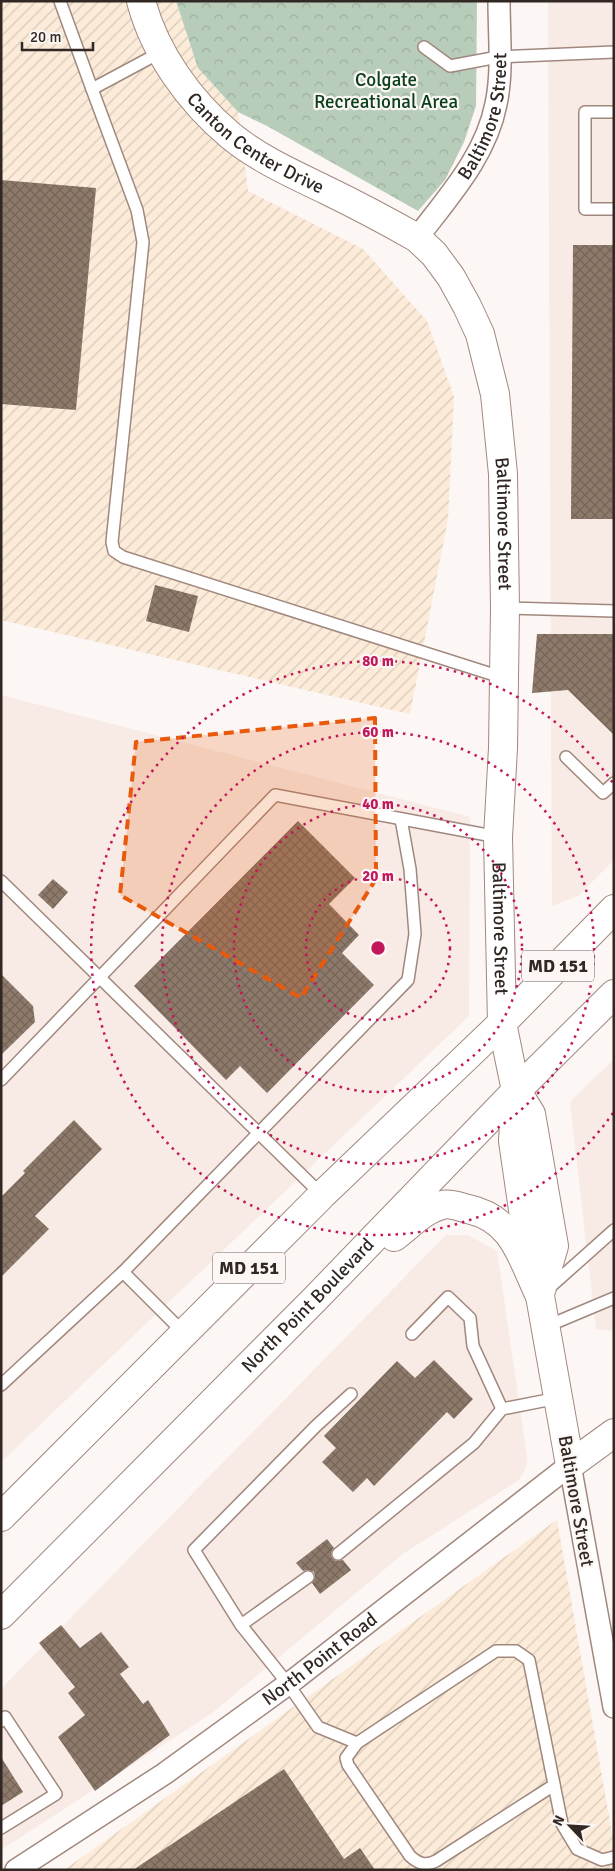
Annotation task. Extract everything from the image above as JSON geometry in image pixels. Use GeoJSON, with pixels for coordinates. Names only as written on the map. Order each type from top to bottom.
{"type":"FeatureCollection","features":[{"type":"Feature","properties":{"kind":"main road","name":"Canton Center Drive"},"geometry":{"type":"LineString","coordinates":[[141,1],[146,18],[162,52],[200,106],[244,145],[267,161],[417,238]]}},
{"type":"Feature","properties":{"kind":"main road","name":"Baltimore Street"},"geometry":{"type":"LineString","coordinates":[[417,238],[434,254],[451,277],[480,334],[495,394],[503,474],[505,608],[503,748],[498,837],[502,1023],[516,1091],[513,1141],[529,1251],[546,1327],[570,1465]]}},
{"type":"Feature","properties":{"kind":"main road","name":"MD 151"},"geometry":{"type":"LineString","coordinates":[[1,1517],[322,1195],[502,1023],[614,909]]}},
{"type":"Feature","properties":{"kind":"main road","name":"North Point Boulevard"},"geometry":{"type":"LineString","coordinates":[[1,1616],[316,1298],[516,1091],[614,994]]}},
{"type":"Feature","properties":{"kind":"main road"},"geometry":{"type":"LineString","coordinates":[[316,1298],[426,1213],[442,1205],[483,1212],[501,1223],[512,1238],[540,1296]]}},
{"type":"Feature","properties":{"kind":"main road","name":"North Point Road"},"geometry":{"type":"LineString","coordinates":[[570,1465],[614,1433]]}},
{"type":"Feature","properties":{"kind":"street","name":"Baltimore Street"},"geometry":{"type":"LineString","coordinates":[[417,238],[473,162],[487,134],[496,104],[499,1]]}},
{"type":"Feature","properties":{"kind":"street","name":"Baltimore Street"},"geometry":{"type":"LineString","coordinates":[[570,1465],[614,1707]]}},
{"type":"Feature","properties":{"kind":"street","name":"North Point Road"},"geometry":{"type":"LineString","coordinates":[[16,1870],[164,1774],[288,1684],[570,1465]]}},
{"type":"Feature","properties":{"kind":"lane"},"geometry":{"type":"LineString","coordinates":[[60,1],[138,210],[143,242],[112,542],[114,551],[123,557],[504,678]]}},
{"type":"Feature","properties":{"kind":"lane"},"geometry":{"type":"LineString","coordinates":[[424,47],[450,66],[498,57],[614,52]]}},
{"type":"Feature","properties":{"kind":"lane"},"geometry":{"type":"LineString","coordinates":[[92,89],[162,52]]}},
{"type":"Feature","properties":{"kind":"lane"},"geometry":{"type":"LineString","coordinates":[[614,112],[585,112],[585,209],[614,209]]}},
{"type":"Feature","properties":{"kind":"lane"},"geometry":{"type":"LineString","coordinates":[[505,608],[614,611]]}},
{"type":"Feature","properties":{"kind":"lane"},"geometry":{"type":"LineString","coordinates":[[566,757],[603,793],[614,782]]}},
{"type":"Feature","properties":{"kind":"lane"},"geometry":{"type":"LineString","coordinates":[[1,1080],[100,980],[275,795],[498,837]]}},
{"type":"Feature","properties":{"kind":"lane"},"geometry":{"type":"LineString","coordinates":[[1,1385],[123,1272],[260,1134],[408,980],[415,934],[410,869],[401,819]]}},
{"type":"Feature","properties":{"kind":"lane"},"geometry":{"type":"LineString","coordinates":[[1,882],[322,1195]]}},
{"type":"Feature","properties":{"kind":"lane"},"geometry":{"type":"LineString","coordinates":[[540,1296],[614,1230]]}},
{"type":"Feature","properties":{"kind":"lane"},"geometry":{"type":"LineString","coordinates":[[123,1272],[184,1333]]}},
{"type":"Feature","properties":{"kind":"lane"},"geometry":{"type":"LineString","coordinates":[[412,1334],[448,1297],[470,1318],[473,1346],[502,1409]]}},
{"type":"Feature","properties":{"kind":"lane"},"geometry":{"type":"LineString","coordinates":[[546,1327],[614,1298]]}},
{"type":"Feature","properties":{"kind":"lane"},"geometry":{"type":"LineString","coordinates":[[351,1394],[316,1426],[194,1550],[241,1625],[288,1684],[318,1727],[357,1744]]}},
{"type":"Feature","properties":{"kind":"lane"},"geometry":{"type":"LineString","coordinates":[[338,1554],[474,1443],[502,1409],[558,1398]]}},
{"type":"Feature","properties":{"kind":"lane"},"geometry":{"type":"LineString","coordinates":[[241,1625],[308,1578]]}},
{"type":"Feature","properties":{"kind":"lane"},"geometry":{"type":"LineString","coordinates":[[554,1785],[436,1861],[429,1864],[418,1863],[410,1856],[348,1765],[346,1758],[357,1744],[496,1651],[516,1651],[528,1660],[554,1785],[562,1824],[577,1849],[602,1860],[614,1857]]}},
{"type":"Feature","properties":{"kind":"lane"},"geometry":{"type":"LineString","coordinates":[[1,1721],[5,1717],[56,1794],[1,1828]]}},
{"type":"Feature","properties":{"kind":"highlighted area"},"geometry":{"type":"Polygon","coordinates":[[[375,718],[376,879],[301,998],[120,895],[136,742],[375,718]]]}},
{"type":"Feature","properties":{"kind":"shaded area"},"geometry":{"type":"Polygon","coordinates":[[[1,1],[176,1],[198,68],[238,112],[248,191],[363,249],[427,321],[454,397],[448,519],[410,714],[1,620],[1,1]]]}},
{"type":"Feature","properties":{"kind":"shaded area"},"geometry":{"type":"Polygon","coordinates":[[[548,1],[614,1],[614,860],[578,896],[552,906],[548,1]]]}},
{"type":"Feature","properties":{"kind":"shaded area"},"geometry":{"type":"Polygon","coordinates":[[[1,695],[470,817],[469,1016],[1,1462],[1,695]]]}},
{"type":"Feature","properties":{"kind":"shaded area"},"geometry":{"type":"Polygon","coordinates":[[[614,1059],[614,1331],[596,1329],[570,1102],[614,1059]]]}},
{"type":"Feature","properties":{"kind":"shaded area"},"geometry":{"type":"Polygon","coordinates":[[[446,1235],[468,1235],[497,1251],[527,1456],[526,1468],[519,1480],[404,1553],[212,1713],[1,1850],[1,1689],[446,1235]]]}},
{"type":"Feature","properties":{"kind":"shaded area"},"geometry":{"type":"Polygon","coordinates":[[[557,1520],[614,1845],[614,1870],[64,1870],[557,1520]]]}},
{"type":"Feature","properties":{"kind":"green space","name":"Colgate Recreational Area"},"geometry":{"type":"Polygon","coordinates":[[[176,1],[477,1],[476,106],[464,142],[445,180],[418,211],[267,126],[238,112],[198,68],[176,1]]]}},
{"type":"Feature","properties":{"kind":"building"},"geometry":{"type":"Polygon","coordinates":[[[1,180],[96,188],[76,410],[1,404],[1,180]]]}},
{"type":"Feature","properties":{"kind":"building"},"geometry":{"type":"Polygon","coordinates":[[[573,245],[614,245],[614,519],[571,519],[573,245]]]}},
{"type":"Feature","properties":{"kind":"building"},"geometry":{"type":"Polygon","coordinates":[[[155,585],[198,596],[189,632],[146,621],[155,585]]]}},
{"type":"Feature","properties":{"kind":"building"},"geometry":{"type":"Polygon","coordinates":[[[537,634],[614,634],[614,735],[568,690],[532,693],[537,634]]]}},
{"type":"Feature","properties":{"kind":"building"},"geometry":{"type":"Polygon","coordinates":[[[298,821],[355,878],[329,904],[359,935],[342,953],[374,985],[267,1093],[240,1066],[226,1080],[134,986],[298,821]]]}},
{"type":"Feature","properties":{"kind":"building"},"geometry":{"type":"Polygon","coordinates":[[[53,879],[68,892],[53,909],[38,895],[53,879]]]}},
{"type":"Feature","properties":{"kind":"building"},"geometry":{"type":"Polygon","coordinates":[[[1,974],[33,1006],[35,1022],[1,1055],[1,974]]]}},
{"type":"Feature","properties":{"kind":"building"},"geometry":{"type":"Polygon","coordinates":[[[74,1120],[102,1149],[35,1216],[49,1229],[1,1277],[1,1197],[25,1173],[23,1171],[74,1120]]]}},
{"type":"Feature","properties":{"kind":"building"},"geometry":{"type":"Polygon","coordinates":[[[434,1360],[473,1399],[454,1419],[447,1412],[374,1486],[367,1478],[353,1492],[322,1462],[336,1448],[324,1436],[397,1361],[415,1378],[434,1360]]]}},
{"type":"Feature","properties":{"kind":"building"},"geometry":{"type":"Polygon","coordinates":[[[327,1539],[334,1548],[331,1552],[332,1558],[336,1561],[343,1560],[351,1570],[320,1594],[312,1583],[315,1577],[314,1572],[303,1571],[296,1563],[327,1539]]]}},
{"type":"Feature","properties":{"kind":"building"},"geometry":{"type":"Polygon","coordinates":[[[61,1625],[80,1648],[101,1632],[129,1667],[120,1674],[143,1704],[148,1700],[170,1735],[95,1791],[58,1737],[85,1715],[68,1693],[75,1687],[39,1643],[61,1625]]]}},
{"type":"Feature","properties":{"kind":"building"},"geometry":{"type":"Polygon","coordinates":[[[1,1757],[23,1792],[1,1806],[1,1757]]]}},
{"type":"Feature","properties":{"kind":"building"},"geometry":{"type":"Polygon","coordinates":[[[284,1769],[344,1859],[360,1848],[375,1870],[133,1870],[284,1769]]]}}]}
